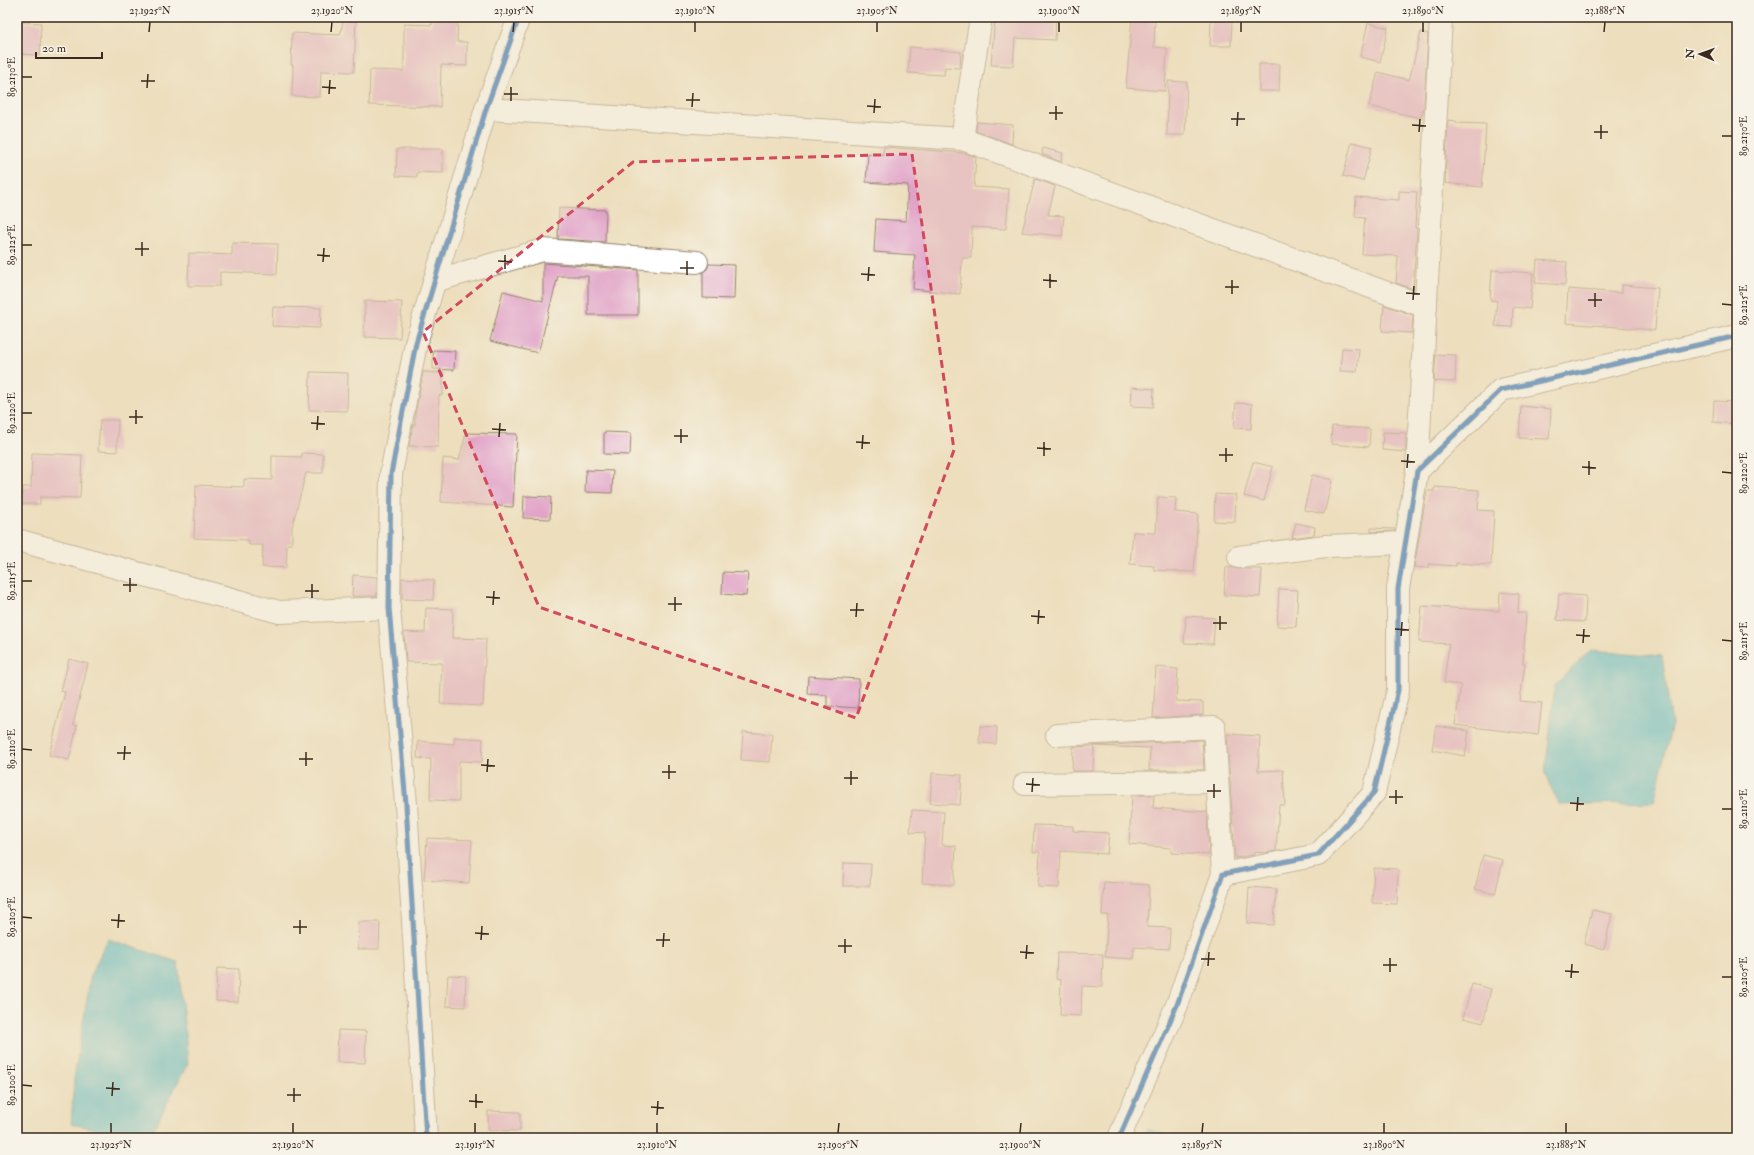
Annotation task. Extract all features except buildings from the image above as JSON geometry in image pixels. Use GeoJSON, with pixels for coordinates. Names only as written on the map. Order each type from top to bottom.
{"type":"FeatureCollection","features":[{"type":"Feature","properties":{"kind":"street"},"geometry":{"type":"LineString","coordinates":[[426,1138],[406,812],[389,608],[391,474],[416,343],[486,109],[519,17]]}},
{"type":"Feature","properties":{"kind":"street"},"geometry":{"type":"LineString","coordinates":[[962,140],[981,17]]}},
{"type":"Feature","properties":{"kind":"street"},"geometry":{"type":"LineString","coordinates":[[1223,874],[1318,855],[1374,793],[1398,690],[1398,590],[1417,471],[1441,17]]}},
{"type":"Feature","properties":{"kind":"street"},"geometry":{"type":"LineString","coordinates":[[486,109],[962,140],[1426,307]]}},
{"type":"Feature","properties":{"kind":"street"},"geometry":{"type":"LineString","coordinates":[[434,281],[543,250],[697,262]]}},
{"type":"Feature","properties":{"kind":"street"},"geometry":{"type":"LineString","coordinates":[[1417,471],[1501,390],[1737,336]]}},
{"type":"Feature","properties":{"kind":"street"},"geometry":{"type":"LineString","coordinates":[[17,540],[279,612],[389,608]]}},
{"type":"Feature","properties":{"kind":"street"},"geometry":{"type":"LineString","coordinates":[[1239,557],[1326,546],[1405,543]]}},
{"type":"Feature","properties":{"kind":"street"},"geometry":{"type":"LineString","coordinates":[[1057,735],[1214,727],[1223,874],[1177,1005],[1119,1138]]}},
{"type":"Feature","properties":{"kind":"street"},"geometry":{"type":"LineString","coordinates":[[1025,784],[1217,782]]}},
{"type":"Feature","properties":{"kind":"highlighted area"},"geometry":{"type":"Polygon","coordinates":[[[912,154],[954,450],[856,718],[539,607],[423,332],[633,162],[912,154]]]}},
{"type":"Feature","properties":{"kind":"water"},"geometry":{"type":"Polygon","coordinates":[[[1591,650],[1662,656],[1672,724],[1654,802],[1559,805],[1545,774],[1555,685],[1591,650]]]}},
{"type":"Feature","properties":{"kind":"water"},"geometry":{"type":"Polygon","coordinates":[[[108,939],[178,962],[188,1063],[149,1138],[138,1138],[71,1124],[74,1079],[91,974],[108,939]]]}},
{"type":"Feature","properties":{"kind":"water"},"geometry":{"type":"Polygon","coordinates":[[[1147,1129],[1173,1138],[1142,1138],[1147,1129]]]}},
{"type":"Feature","properties":{"kind":"cycle path"},"geometry":{"type":"LineString","coordinates":[[426,1138],[406,804],[389,608],[391,474],[416,343],[486,109],[519,17]]}},
{"type":"Feature","properties":{"kind":"cycle path"},"geometry":{"type":"LineString","coordinates":[[1119,1138],[1177,1005],[1223,874],[1318,855],[1374,793],[1398,690],[1398,589],[1417,471],[1501,390],[1737,336]]}}]}
